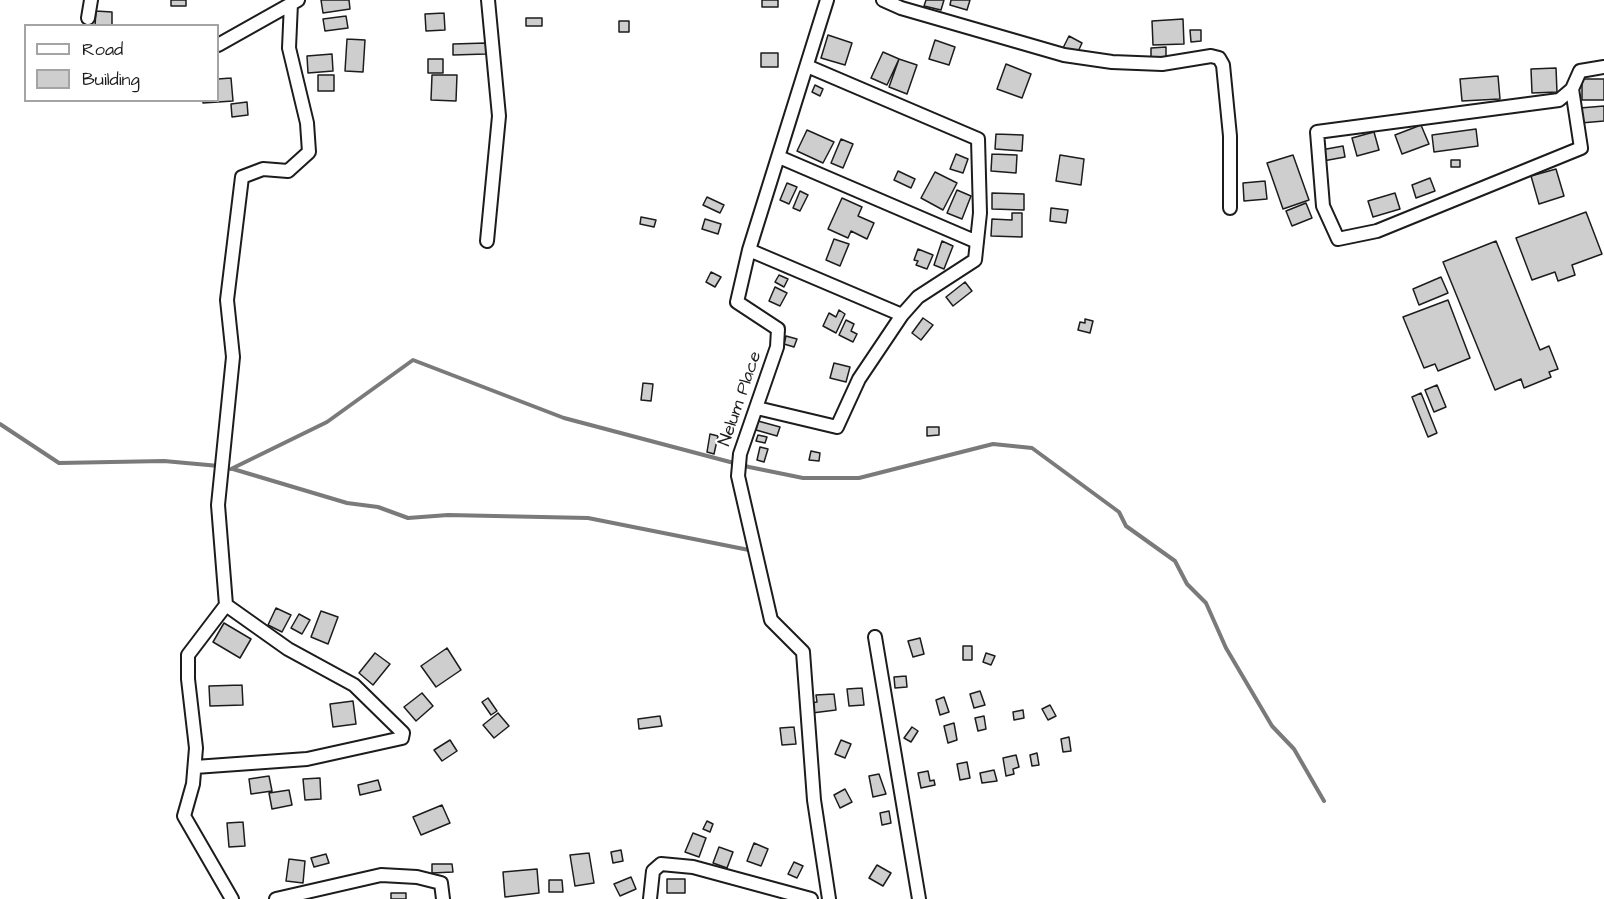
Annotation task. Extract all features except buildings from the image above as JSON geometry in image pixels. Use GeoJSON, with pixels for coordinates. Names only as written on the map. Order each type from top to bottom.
{"type":"FeatureCollection","features":[{"type":"Feature","properties":{"kind":"street"},"geometry":{"type":"LineString","coordinates":[[88,18],[91,0]]}},
{"type":"Feature","properties":{"kind":"street"},"geometry":{"type":"LineString","coordinates":[[487,242],[499,116],[488,0]]}},
{"type":"Feature","properties":{"kind":"street","name":"Nelum Place"},"geometry":{"type":"LineString","coordinates":[[827,0],[749,250],[737,302],[778,329],[777,348],[740,454],[738,476],[771,620],[803,652],[814,800],[829,899]]}},
{"type":"Feature","properties":{"kind":"street"},"geometry":{"type":"LineString","coordinates":[[883,0],[901,8],[1064,55],[1112,62],[1162,64],[1211,56],[1219,58],[1223,65],[1230,136],[1230,208]]}},
{"type":"Feature","properties":{"kind":"street"},"geometry":{"type":"LineString","coordinates":[[219,44],[295,1]]}},
{"type":"Feature","properties":{"kind":"street"},"geometry":{"type":"LineString","coordinates":[[232,899],[184,816],[195,767],[196,748],[188,679],[188,655],[226,605],[218,505],[233,357],[227,300],[242,177],[263,169],[288,171],[309,152],[307,123],[289,48],[295,1]]}},
{"type":"Feature","properties":{"kind":"street"},"geometry":{"type":"LineString","coordinates":[[756,408],[837,427],[859,380],[903,315],[918,297],[975,260],[980,213],[978,139],[807,66]]}},
{"type":"Feature","properties":{"kind":"street"},"geometry":{"type":"LineString","coordinates":[[1572,89],[1581,148],[1377,231],[1338,239],[1323,206],[1317,132],[1559,100],[1572,89],[1580,71],[1604,67]]}},
{"type":"Feature","properties":{"kind":"street"},"geometry":{"type":"LineString","coordinates":[[779,157],[977,242]]}},
{"type":"Feature","properties":{"kind":"street"},"geometry":{"type":"LineString","coordinates":[[749,250],[903,315]]}},
{"type":"Feature","properties":{"kind":"street"},"geometry":{"type":"LineString","coordinates":[[195,767],[307,759],[402,738],[403,733],[354,685],[288,649],[226,605]]}},
{"type":"Feature","properties":{"kind":"street"},"geometry":{"type":"LineString","coordinates":[[875,637],[919,899]]}},
{"type":"Feature","properties":{"kind":"street"},"geometry":{"type":"LineString","coordinates":[[650,899],[653,871],[661,864],[693,867],[812,899]]}},
{"type":"Feature","properties":{"kind":"street"},"geometry":{"type":"LineString","coordinates":[[276,899],[381,874],[417,877],[441,884],[443,899]]}},
{"type":"Feature","properties":{"kind":"waterway"},"geometry":{"type":"LineString","coordinates":[[231,469],[327,422],[413,360],[564,418],[749,467],[803,478],[859,478],[993,444],[1032,448],[1119,512],[1126,526],[1175,561],[1187,584],[1206,603],[1226,648],[1272,726],[1294,749],[1324,801]]}},
{"type":"Feature","properties":{"kind":"waterway"},"geometry":{"type":"LineString","coordinates":[[0,424],[59,463],[164,461],[219,466]]}},
{"type":"Feature","properties":{"kind":"waterway"},"geometry":{"type":"LineString","coordinates":[[233,469],[347,503],[378,507],[408,518],[448,515],[588,518],[749,550]]}}]}
